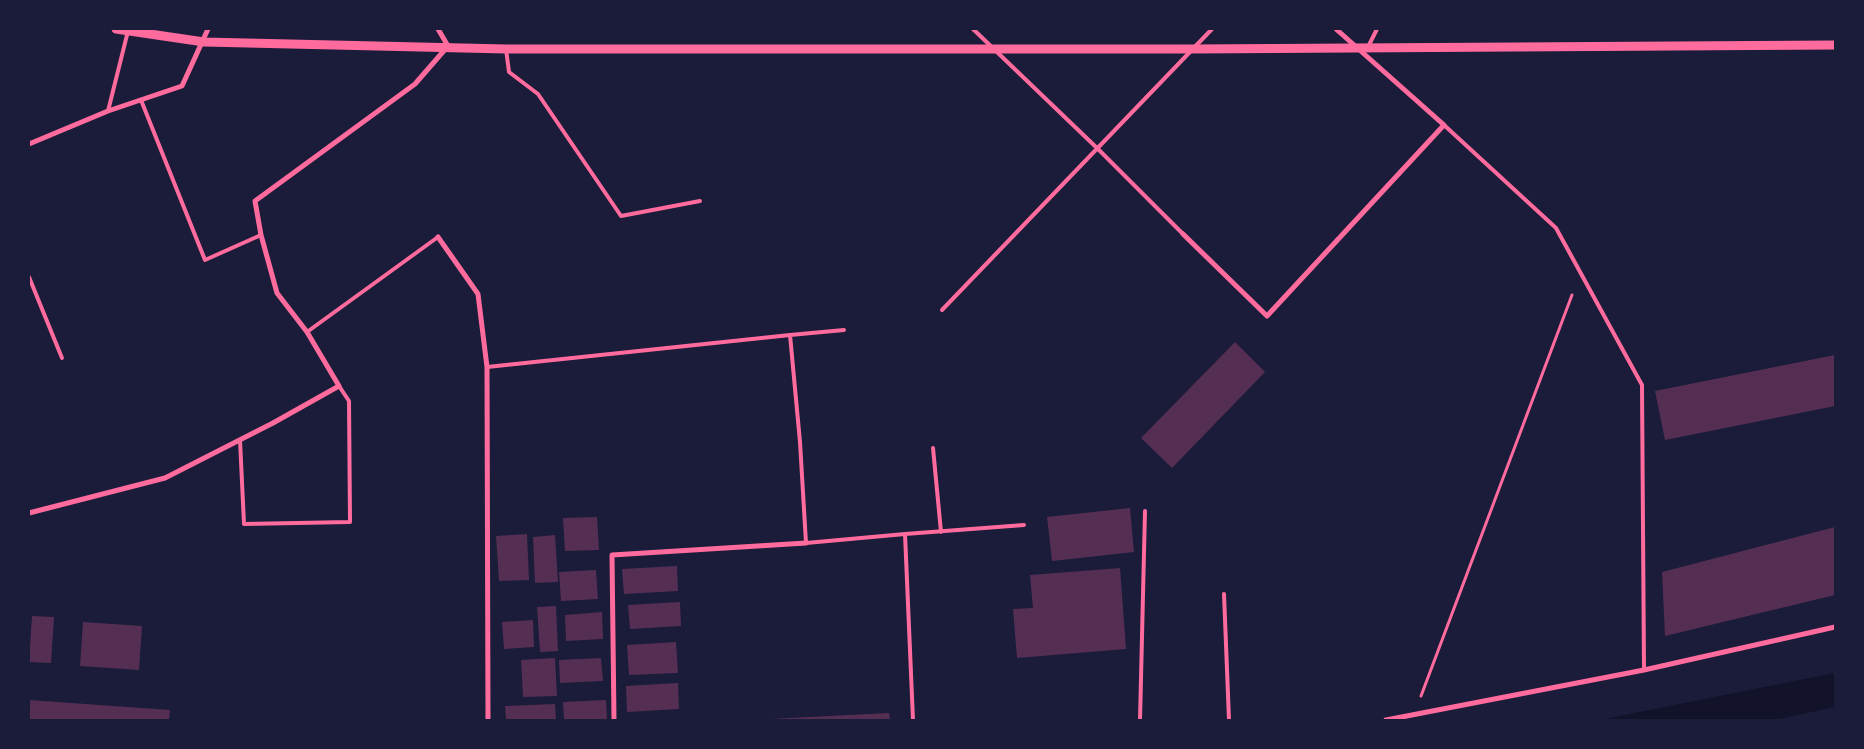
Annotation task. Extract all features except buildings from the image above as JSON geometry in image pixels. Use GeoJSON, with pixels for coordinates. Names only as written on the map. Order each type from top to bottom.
{"type":"FeatureCollection","features":[{"type":"Feature","properties":{"kind":"street"},"geometry":{"type":"LineString","coordinates":[[116,29],[204,42],[506,48],[1193,49],[1835,45]]}},
{"type":"Feature","properties":{"kind":"street"},"geometry":{"type":"LineString","coordinates":[[29,144],[108,111],[182,86],[204,42],[208,29]]}},
{"type":"Feature","properties":{"kind":"street"},"geometry":{"type":"LineString","coordinates":[[438,29],[448,46]]}},
{"type":"Feature","properties":{"kind":"street"},"geometry":{"type":"LineString","coordinates":[[1183,234],[1267,316],[1444,125],[1336,29]]}},
{"type":"Feature","properties":{"kind":"street"},"geometry":{"type":"LineString","coordinates":[[29,513],[166,478],[339,386],[307,332],[277,293],[261,235],[255,201],[415,84],[448,46]]}},
{"type":"Feature","properties":{"kind":"street"},"geometry":{"type":"LineString","coordinates":[[438,237],[478,294],[487,367],[488,720]]}},
{"type":"Feature","properties":{"kind":"street"},"geometry":{"type":"LineString","coordinates":[[614,720],[612,555],[806,543]]}},
{"type":"Feature","properties":{"kind":"street"},"geometry":{"type":"LineString","coordinates":[[1386,720],[1644,670],[1835,627]]}},
{"type":"Feature","properties":{"kind":"lane"},"geometry":{"type":"LineString","coordinates":[[974,29],[1183,234]]}},
{"type":"Feature","properties":{"kind":"lane"},"geometry":{"type":"LineString","coordinates":[[942,310],[1212,29]]}},
{"type":"Feature","properties":{"kind":"lane"},"geometry":{"type":"LineString","coordinates":[[1368,47],[1377,29]]}},
{"type":"Feature","properties":{"kind":"lane"},"geometry":{"type":"LineString","coordinates":[[108,111],[128,30]]}},
{"type":"Feature","properties":{"kind":"lane"},"geometry":{"type":"LineString","coordinates":[[506,48],[509,72],[538,94],[621,216],[700,201]]}},
{"type":"Feature","properties":{"kind":"lane"},"geometry":{"type":"LineString","coordinates":[[141,100],[204,260],[261,235]]}},
{"type":"Feature","properties":{"kind":"lane"},"geometry":{"type":"LineString","coordinates":[[1444,125],[1556,228],[1642,385],[1644,670]]}},
{"type":"Feature","properties":{"kind":"lane"},"geometry":{"type":"LineString","coordinates":[[307,332],[438,237]]}},
{"type":"Feature","properties":{"kind":"lane"},"geometry":{"type":"LineString","coordinates":[[29,277],[62,358]]}},
{"type":"Feature","properties":{"kind":"lane"},"geometry":{"type":"LineString","coordinates":[[487,367],[844,330]]}},
{"type":"Feature","properties":{"kind":"lane"},"geometry":{"type":"LineString","coordinates":[[790,335],[800,442],[806,543],[1024,525]]}},
{"type":"Feature","properties":{"kind":"lane"},"geometry":{"type":"LineString","coordinates":[[240,440],[244,524],[350,522],[349,401],[339,386]]}},
{"type":"Feature","properties":{"kind":"lane"},"geometry":{"type":"LineString","coordinates":[[933,448],[941,532]]}},
{"type":"Feature","properties":{"kind":"lane"},"geometry":{"type":"LineString","coordinates":[[1140,720],[1145,511]]}},
{"type":"Feature","properties":{"kind":"lane"},"geometry":{"type":"LineString","coordinates":[[905,534],[913,720]]}},
{"type":"Feature","properties":{"kind":"lane"},"geometry":{"type":"LineString","coordinates":[[1224,594],[1229,720]]}},
{"type":"Feature","properties":{"kind":"path"},"geometry":{"type":"LineString","coordinates":[[1414,715],[1580,273]]}},
{"type":"Feature","properties":{"kind":"shaded area"},"geometry":{"type":"Polygon","coordinates":[[[1835,673],[1835,707],[1774,720],[1600,720],[1835,673]]]}}]}
